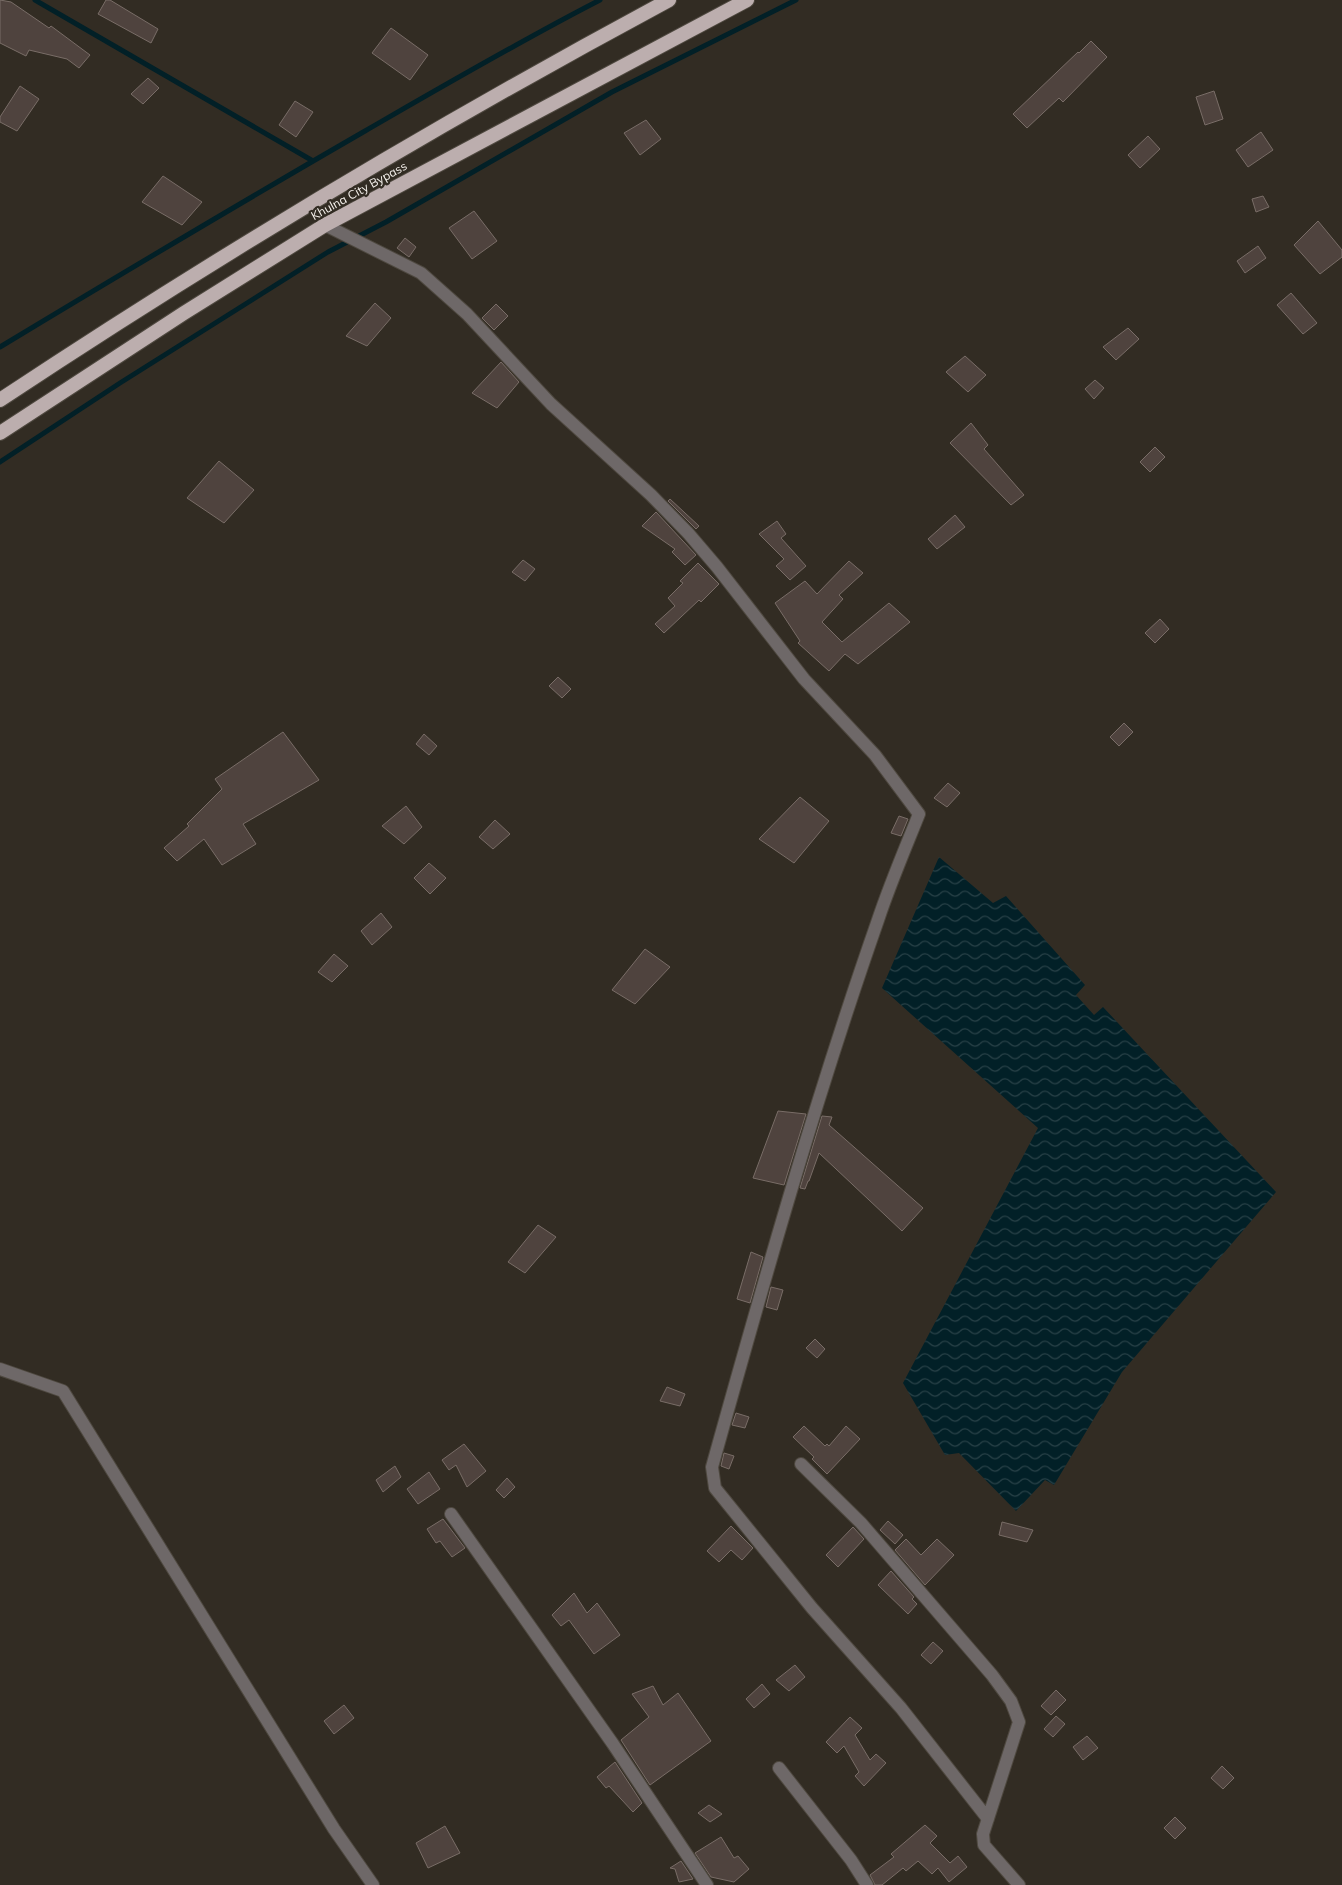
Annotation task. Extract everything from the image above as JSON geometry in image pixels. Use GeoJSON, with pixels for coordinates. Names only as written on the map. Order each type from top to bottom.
{"type":"FeatureCollection","features":[{"type":"Feature","properties":{"kind":"highway","name":"Khulna City Bypass"},"geometry":{"type":"LineString","coordinates":[[0,400],[214,262],[547,66],[669,0]]}},
{"type":"Feature","properties":{"kind":"highway","name":"Khulna City Bypass"},"geometry":{"type":"LineString","coordinates":[[0,433],[184,313],[325,225],[747,0]]}},
{"type":"Feature","properties":{"kind":"street"},"geometry":{"type":"LineString","coordinates":[[325,225],[422,273],[466,314],[551,404],[651,495],[688,533],[717,567],[804,679],[875,755],[919,814],[878,919],[813,1121],[751,1326],[712,1467],[715,1488],[812,1608],[901,1708],[988,1820]]}},
{"type":"Feature","properties":{"kind":"street"},"geometry":{"type":"LineString","coordinates":[[0,1369],[63,1392],[334,1829],[373,1885]]}},
{"type":"Feature","properties":{"kind":"street"},"geometry":{"type":"LineString","coordinates":[[801,1464],[861,1523],[992,1674],[1011,1701],[1020,1722],[983,1834],[984,1845],[1019,1885]]}},
{"type":"Feature","properties":{"kind":"street"},"geometry":{"type":"LineString","coordinates":[[451,1514],[613,1744],[707,1885]]}},
{"type":"Feature","properties":{"kind":"street"},"geometry":{"type":"LineString","coordinates":[[779,1768],[851,1860],[867,1885]]}},
{"type":"Feature","properties":{"kind":"water"},"geometry":{"type":"Polygon","coordinates":[[[939,857],[993,903],[1006,896],[1085,985],[1076,995],[1094,1015],[1103,1007],[1276,1192],[1122,1372],[1054,1485],[1045,1480],[1016,1511],[959,1453],[945,1455],[903,1383],[1038,1128],[882,988],[939,857]]]}},
{"type":"Feature","properties":{"kind":"building"},"geometry":{"type":"Polygon","coordinates":[[[0,0],[11,2],[49,28],[51,26],[90,55],[79,68],[67,59],[29,50],[26,56],[0,43],[0,0]]]}},
{"type":"Feature","properties":{"kind":"building"},"geometry":{"type":"Polygon","coordinates":[[[106,0],[110,0],[158,29],[151,43],[98,14],[106,0]]]}},
{"type":"Feature","properties":{"kind":"building"},"geometry":{"type":"Polygon","coordinates":[[[391,28],[428,55],[410,80],[372,53],[391,28]]]}},
{"type":"Feature","properties":{"kind":"building"},"geometry":{"type":"Polygon","coordinates":[[[1091,41],[1107,57],[1063,102],[1059,98],[1027,128],[1013,114],[1091,41]]]}},
{"type":"Feature","properties":{"kind":"building"},"geometry":{"type":"Polygon","coordinates":[[[148,78],[159,88],[143,104],[131,94],[148,78]]]}},
{"type":"Feature","properties":{"kind":"building"},"geometry":{"type":"Polygon","coordinates":[[[20,86],[39,99],[17,131],[0,122],[0,117],[20,86]]]}},
{"type":"Feature","properties":{"kind":"building"},"geometry":{"type":"Polygon","coordinates":[[[1214,91],[1223,119],[1205,125],[1196,97],[1214,91]]]}},
{"type":"Feature","properties":{"kind":"building"},"geometry":{"type":"Polygon","coordinates":[[[295,101],[313,112],[296,137],[279,125],[295,101]]]}},
{"type":"Feature","properties":{"kind":"building"},"geometry":{"type":"Polygon","coordinates":[[[646,120],[661,139],[640,155],[624,133],[646,120]]]}},
{"type":"Feature","properties":{"kind":"building"},"geometry":{"type":"Polygon","coordinates":[[[1261,132],[1273,150],[1248,167],[1236,150],[1261,132]]]}},
{"type":"Feature","properties":{"kind":"building"},"geometry":{"type":"Polygon","coordinates":[[[1148,136],[1160,149],[1140,168],[1128,155],[1148,136]]]}},
{"type":"Feature","properties":{"kind":"building"},"geometry":{"type":"Polygon","coordinates":[[[163,176],[202,202],[182,225],[142,202],[163,176]]]}},
{"type":"Feature","properties":{"kind":"building"},"geometry":{"type":"Polygon","coordinates":[[[1263,196],[1269,207],[1256,212],[1252,199],[1263,196]]]}},
{"type":"Feature","properties":{"kind":"building"},"geometry":{"type":"Polygon","coordinates":[[[474,211],[497,241],[472,259],[449,228],[474,211]]]}},
{"type":"Feature","properties":{"kind":"building"},"geometry":{"type":"Polygon","coordinates":[[[1318,221],[1342,250],[1342,257],[1320,274],[1294,245],[1318,221]]]}},
{"type":"Feature","properties":{"kind":"building"},"geometry":{"type":"Polygon","coordinates":[[[405,238],[416,247],[409,257],[397,248],[405,238]]]}},
{"type":"Feature","properties":{"kind":"building"},"geometry":{"type":"Polygon","coordinates":[[[1258,246],[1266,258],[1245,273],[1237,261],[1258,246]]]}},
{"type":"Feature","properties":{"kind":"building"},"geometry":{"type":"Polygon","coordinates":[[[1291,293],[1317,323],[1303,334],[1277,305],[1291,293]]]}},
{"type":"Feature","properties":{"kind":"building"},"geometry":{"type":"Polygon","coordinates":[[[375,303],[391,318],[367,346],[346,336],[375,303]]]}},
{"type":"Feature","properties":{"kind":"building"},"geometry":{"type":"Polygon","coordinates":[[[496,304],[508,316],[494,330],[482,318],[496,304]]]}},
{"type":"Feature","properties":{"kind":"building"},"geometry":{"type":"Polygon","coordinates":[[[1128,328],[1139,339],[1116,360],[1103,347],[1128,328]]]}},
{"type":"Feature","properties":{"kind":"building"},"geometry":{"type":"Polygon","coordinates":[[[965,356],[986,375],[968,392],[946,372],[965,356]]]}},
{"type":"Feature","properties":{"kind":"building"},"geometry":{"type":"Polygon","coordinates":[[[501,362],[519,382],[497,408],[472,393],[501,362]]]}},
{"type":"Feature","properties":{"kind":"building"},"geometry":{"type":"Polygon","coordinates":[[[1095,380],[1104,388],[1094,399],[1085,389],[1095,380]]]}},
{"type":"Feature","properties":{"kind":"building"},"geometry":{"type":"Polygon","coordinates":[[[971,423],[988,445],[984,449],[1024,495],[1011,505],[950,443],[971,423]]]}},
{"type":"Feature","properties":{"kind":"building"},"geometry":{"type":"Polygon","coordinates":[[[1155,447],[1165,457],[1150,472],[1140,462],[1155,447]]]}},
{"type":"Feature","properties":{"kind":"building"},"geometry":{"type":"Polygon","coordinates":[[[219,461],[254,490],[224,523],[187,498],[219,461]]]}},
{"type":"Feature","properties":{"kind":"building"},"geometry":{"type":"Polygon","coordinates":[[[670,499],[699,526],[696,529],[668,501],[670,499]]]}},
{"type":"Feature","properties":{"kind":"building"},"geometry":{"type":"Polygon","coordinates":[[[656,512],[696,555],[685,565],[672,552],[675,549],[642,526],[656,512]]]}},
{"type":"Feature","properties":{"kind":"building"},"geometry":{"type":"Polygon","coordinates":[[[955,515],[965,527],[937,549],[928,539],[955,515]]]}},
{"type":"Feature","properties":{"kind":"building"},"geometry":{"type":"Polygon","coordinates":[[[777,521],[786,534],[781,538],[806,566],[790,580],[776,566],[784,559],[759,534],[777,521]]]}},
{"type":"Feature","properties":{"kind":"building"},"geometry":{"type":"Polygon","coordinates":[[[523,560],[535,569],[525,581],[512,572],[523,560]]]}},
{"type":"Feature","properties":{"kind":"building"},"geometry":{"type":"Polygon","coordinates":[[[849,561],[863,573],[839,595],[843,599],[822,622],[842,642],[889,603],[910,622],[858,664],[845,654],[829,671],[798,643],[800,641],[775,603],[805,581],[817,594],[849,561]]]}},
{"type":"Feature","properties":{"kind":"building"},"geometry":{"type":"Polygon","coordinates":[[[698,563],[719,584],[664,633],[655,624],[675,606],[668,598],[683,583],[680,581],[698,563]]]}},
{"type":"Feature","properties":{"kind":"building"},"geometry":{"type":"Polygon","coordinates":[[[1160,619],[1169,629],[1155,643],[1145,633],[1160,619]]]}},
{"type":"Feature","properties":{"kind":"building"},"geometry":{"type":"Polygon","coordinates":[[[558,677],[571,689],[562,698],[549,686],[558,677]]]}},
{"type":"Feature","properties":{"kind":"building"},"geometry":{"type":"Polygon","coordinates":[[[1124,723],[1133,732],[1119,746],[1110,737],[1124,723]]]}},
{"type":"Feature","properties":{"kind":"building"},"geometry":{"type":"Polygon","coordinates":[[[283,732],[319,780],[243,824],[256,844],[222,865],[204,839],[177,861],[164,848],[189,826],[187,824],[222,789],[215,779],[283,732]]]}},
{"type":"Feature","properties":{"kind":"building"},"geometry":{"type":"Polygon","coordinates":[[[424,734],[437,746],[429,755],[416,744],[424,734]]]}},
{"type":"Feature","properties":{"kind":"building"},"geometry":{"type":"Polygon","coordinates":[[[948,783],[960,793],[947,807],[934,798],[948,783]]]}},
{"type":"Feature","properties":{"kind":"building"},"geometry":{"type":"Polygon","coordinates":[[[800,797],[829,821],[794,863],[759,839],[800,797]]]}},
{"type":"Feature","properties":{"kind":"building"},"geometry":{"type":"Polygon","coordinates":[[[406,806],[422,827],[404,844],[382,826],[406,806]]]}},
{"type":"Feature","properties":{"kind":"building"},"geometry":{"type":"Polygon","coordinates":[[[899,816],[908,819],[901,836],[891,833],[899,816]]]}},
{"type":"Feature","properties":{"kind":"building"},"geometry":{"type":"Polygon","coordinates":[[[495,820],[510,834],[493,849],[479,837],[495,820]]]}},
{"type":"Feature","properties":{"kind":"building"},"geometry":{"type":"Polygon","coordinates":[[[429,863],[446,878],[430,894],[414,878],[429,863]]]}},
{"type":"Feature","properties":{"kind":"building"},"geometry":{"type":"Polygon","coordinates":[[[381,913],[392,927],[372,945],[361,931],[381,913]]]}},
{"type":"Feature","properties":{"kind":"building"},"geometry":{"type":"Polygon","coordinates":[[[645,949],[670,967],[635,1004],[612,990],[645,949]]]}},
{"type":"Feature","properties":{"kind":"building"},"geometry":{"type":"Polygon","coordinates":[[[334,954],[348,966],[332,982],[318,972],[334,954]]]}},
{"type":"Feature","properties":{"kind":"building"},"geometry":{"type":"Polygon","coordinates":[[[778,1111],[806,1114],[784,1185],[753,1178],[778,1111]]]}},
{"type":"Feature","properties":{"kind":"building"},"geometry":{"type":"Polygon","coordinates":[[[822,1116],[832,1117],[829,1125],[923,1208],[902,1231],[819,1153],[805,1189],[800,1188],[822,1116]]]}},
{"type":"Feature","properties":{"kind":"building"},"geometry":{"type":"Polygon","coordinates":[[[538,1225],[556,1237],[525,1273],[508,1262],[538,1225]]]}},
{"type":"Feature","properties":{"kind":"building"},"geometry":{"type":"Polygon","coordinates":[[[751,1252],[763,1257],[750,1303],[737,1299],[751,1252]]]}},
{"type":"Feature","properties":{"kind":"building"},"geometry":{"type":"Polygon","coordinates":[[[771,1287],[783,1290],[777,1310],[766,1307],[771,1287]]]}},
{"type":"Feature","properties":{"kind":"building"},"geometry":{"type":"Polygon","coordinates":[[[815,1339],[825,1349],[817,1358],[806,1348],[815,1339]]]}},
{"type":"Feature","properties":{"kind":"building"},"geometry":{"type":"Polygon","coordinates":[[[667,1387],[685,1394],[680,1406],[660,1401],[667,1387]]]}},
{"type":"Feature","properties":{"kind":"building"},"geometry":{"type":"Polygon","coordinates":[[[736,1413],[749,1417],[745,1428],[732,1425],[736,1413]]]}},
{"type":"Feature","properties":{"kind":"building"},"geometry":{"type":"Polygon","coordinates":[[[804,1426],[825,1446],[827,1444],[829,1446],[846,1426],[860,1439],[827,1474],[812,1459],[814,1457],[793,1437],[804,1426]]]}},
{"type":"Feature","properties":{"kind":"building"},"geometry":{"type":"Polygon","coordinates":[[[464,1444],[486,1471],[467,1487],[456,1465],[449,1470],[442,1460],[464,1444]]]}},
{"type":"Feature","properties":{"kind":"building"},"geometry":{"type":"Polygon","coordinates":[[[724,1453],[734,1456],[729,1469],[721,1466],[724,1453]]]}},
{"type":"Feature","properties":{"kind":"building"},"geometry":{"type":"Polygon","coordinates":[[[395,1466],[401,1477],[383,1492],[376,1480],[395,1466]]]}},
{"type":"Feature","properties":{"kind":"building"},"geometry":{"type":"Polygon","coordinates":[[[429,1472],[440,1489],[418,1504],[407,1489],[429,1472]]]}},
{"type":"Feature","properties":{"kind":"building"},"geometry":{"type":"Polygon","coordinates":[[[507,1478],[515,1487],[504,1498],[496,1490],[507,1478]]]}},
{"type":"Feature","properties":{"kind":"building"},"geometry":{"type":"Polygon","coordinates":[[[443,1519],[465,1548],[452,1557],[440,1541],[436,1543],[427,1529],[443,1519]]]}},
{"type":"Feature","properties":{"kind":"building"},"geometry":{"type":"Polygon","coordinates":[[[888,1521],[903,1535],[895,1544],[880,1530],[888,1521]]]}},
{"type":"Feature","properties":{"kind":"building"},"geometry":{"type":"Polygon","coordinates":[[[1002,1522],[1033,1530],[1027,1542],[999,1535],[1002,1522]]]}},
{"type":"Feature","properties":{"kind":"building"},"geometry":{"type":"Polygon","coordinates":[[[731,1526],[753,1548],[742,1560],[731,1550],[719,1562],[707,1551],[731,1526]]]}},
{"type":"Feature","properties":{"kind":"building"},"geometry":{"type":"Polygon","coordinates":[[[853,1527],[864,1539],[838,1567],[826,1555],[853,1527]]]}},
{"type":"Feature","properties":{"kind":"building"},"geometry":{"type":"Polygon","coordinates":[[[906,1539],[921,1555],[937,1539],[954,1555],[925,1585],[895,1550],[906,1539]]]}},
{"type":"Feature","properties":{"kind":"building"},"geometry":{"type":"Polygon","coordinates":[[[891,1571],[914,1597],[912,1599],[917,1604],[908,1614],[878,1585],[891,1571]]]}},
{"type":"Feature","properties":{"kind":"building"},"geometry":{"type":"Polygon","coordinates":[[[574,1593],[587,1613],[597,1603],[620,1635],[594,1654],[569,1620],[561,1626],[552,1615],[574,1593]]]}},
{"type":"Feature","properties":{"kind":"building"},"geometry":{"type":"Polygon","coordinates":[[[933,1642],[943,1651],[931,1664],[921,1655],[933,1642]]]}},
{"type":"Feature","properties":{"kind":"building"},"geometry":{"type":"Polygon","coordinates":[[[795,1665],[805,1677],[789,1691],[776,1680],[795,1665]]]}},
{"type":"Feature","properties":{"kind":"building"},"geometry":{"type":"Polygon","coordinates":[[[762,1684],[770,1694],[754,1708],[746,1699],[762,1684]]]}},
{"type":"Feature","properties":{"kind":"building"},"geometry":{"type":"Polygon","coordinates":[[[653,1686],[663,1705],[678,1693],[711,1741],[650,1785],[621,1740],[649,1717],[632,1694],[653,1686]]]}},
{"type":"Feature","properties":{"kind":"building"},"geometry":{"type":"Polygon","coordinates":[[[1056,1690],[1066,1700],[1051,1715],[1041,1706],[1056,1690]]]}},
{"type":"Feature","properties":{"kind":"building"},"geometry":{"type":"Polygon","coordinates":[[[344,1705],[354,1718],[334,1734],[324,1721],[344,1705]]]}},
{"type":"Feature","properties":{"kind":"building"},"geometry":{"type":"Polygon","coordinates":[[[1056,1716],[1065,1724],[1053,1737],[1044,1729],[1056,1716]]]}},
{"type":"Feature","properties":{"kind":"building"},"geometry":{"type":"Polygon","coordinates":[[[850,1717],[862,1728],[855,1735],[870,1760],[876,1754],[886,1763],[864,1786],[855,1776],[859,1772],[844,1746],[837,1753],[826,1742],[850,1717]]]}},
{"type":"Feature","properties":{"kind":"building"},"geometry":{"type":"Polygon","coordinates":[[[1087,1736],[1098,1748],[1083,1760],[1073,1747],[1087,1736]]]}},
{"type":"Feature","properties":{"kind":"building"},"geometry":{"type":"Polygon","coordinates":[[[615,1762],[642,1803],[633,1812],[609,1786],[606,1788],[597,1777],[615,1762]]]}},
{"type":"Feature","properties":{"kind":"building"},"geometry":{"type":"Polygon","coordinates":[[[1222,1766],[1234,1778],[1223,1789],[1211,1778],[1222,1766]]]}},
{"type":"Feature","properties":{"kind":"building"},"geometry":{"type":"Polygon","coordinates":[[[709,1805],[722,1814],[710,1822],[698,1813],[709,1805]]]}},
{"type":"Feature","properties":{"kind":"building"},"geometry":{"type":"Polygon","coordinates":[[[1175,1817],[1186,1828],[1175,1839],[1164,1828],[1175,1817]]]}},
{"type":"Feature","properties":{"kind":"building"},"geometry":{"type":"Polygon","coordinates":[[[925,1825],[937,1836],[930,1843],[950,1863],[958,1856],[967,1867],[949,1882],[938,1868],[932,1874],[918,1861],[906,1871],[903,1868],[882,1885],[875,1885],[870,1875],[894,1857],[891,1854],[925,1825]]]}},
{"type":"Feature","properties":{"kind":"building"},"geometry":{"type":"Polygon","coordinates":[[[445,1826],[460,1853],[428,1868],[416,1843],[445,1826]]]}},
{"type":"Feature","properties":{"kind":"building"},"geometry":{"type":"Polygon","coordinates":[[[721,1837],[734,1858],[738,1856],[749,1869],[734,1882],[711,1877],[695,1853],[721,1837]]]}},
{"type":"Feature","properties":{"kind":"building"},"geometry":{"type":"Polygon","coordinates":[[[681,1861],[693,1879],[679,1882],[675,1869],[670,1868],[681,1861]]]}},
{"type":"Feature","properties":{"kind":"waterway"},"geometry":{"type":"LineString","coordinates":[[35,0],[313,161]]}},
{"type":"Feature","properties":{"kind":"waterway"},"geometry":{"type":"LineString","coordinates":[[0,347],[365,131],[600,0]]}},
{"type":"Feature","properties":{"kind":"waterway"},"geometry":{"type":"LineString","coordinates":[[0,462],[120,383],[328,252],[386,222],[612,92],[796,0]]}}]}
